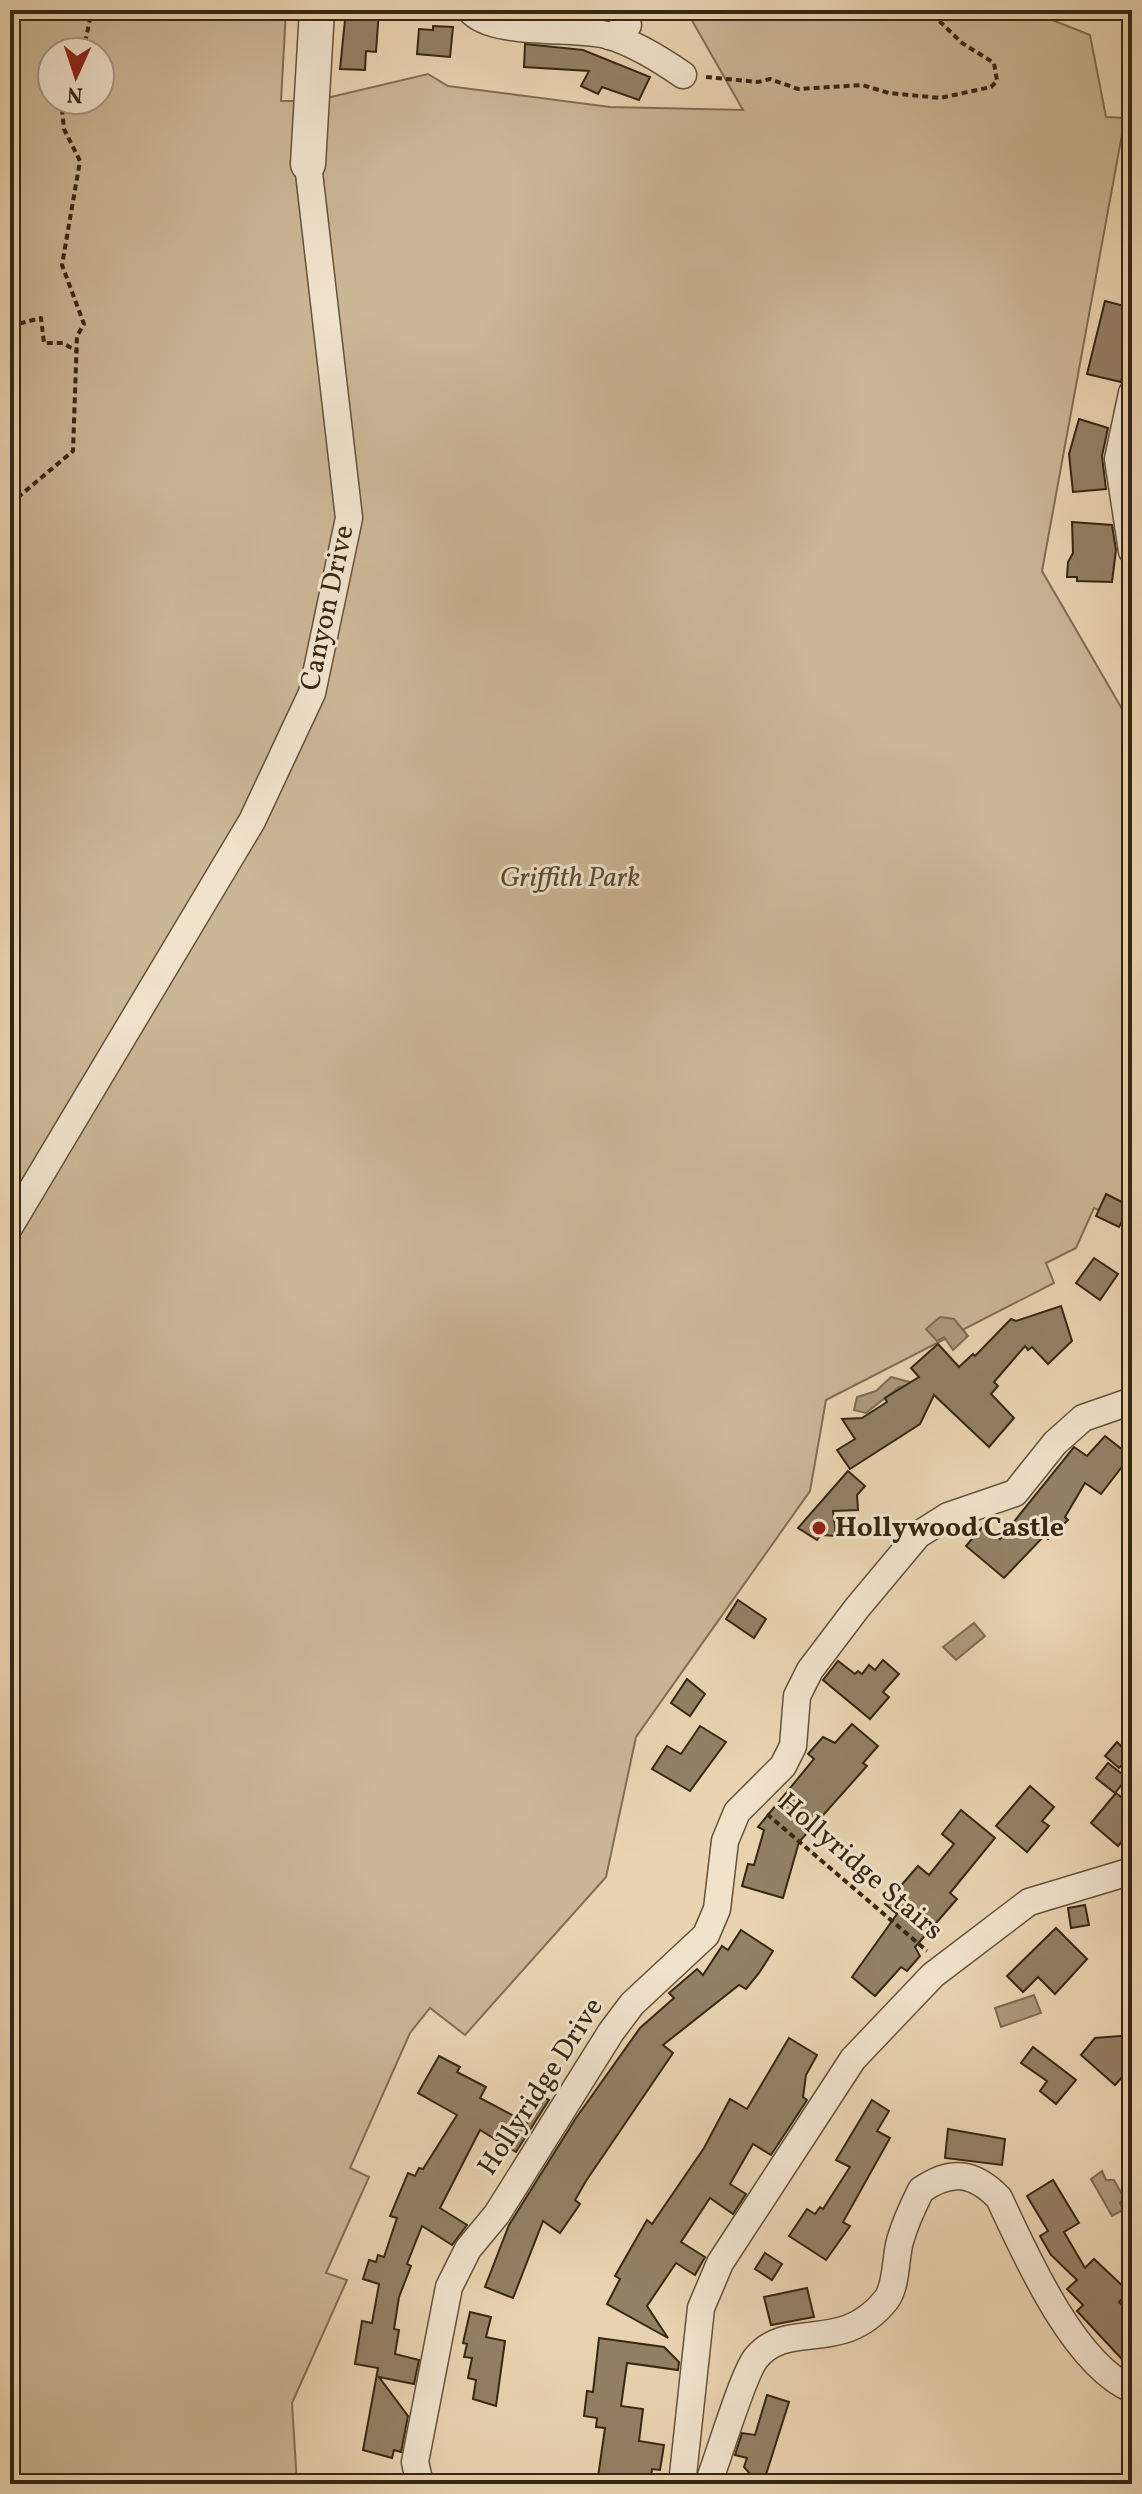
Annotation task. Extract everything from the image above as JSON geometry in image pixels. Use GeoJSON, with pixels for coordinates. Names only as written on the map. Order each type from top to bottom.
{"type":"FeatureCollection","features":[{"type":"Feature","properties":{"kind":"street","name":"Canyon Drive"},"geometry":{"type":"LineString","coordinates":[[10,1226],[252,821],[312,693],[349,518],[308,164],[317,10]]}},
{"type":"Feature","properties":{"kind":"street"},"geometry":{"type":"LineString","coordinates":[[470,10],[489,22],[609,36],[662,60],[683,75]]}},
{"type":"Feature","properties":{"kind":"street"},"geometry":{"type":"LineString","coordinates":[[609,36],[621,33],[628,25],[618,10]]}},
{"type":"Feature","properties":{"kind":"street"},"geometry":{"type":"LineString","coordinates":[[1132,393],[1118,459],[1132,551]]}},
{"type":"Feature","properties":{"kind":"street","name":"Hollyridge Drive"},"geometry":{"type":"LineString","coordinates":[[420,2484],[415,2462],[449,2287],[468,2249],[497,2214],[611,2032],[632,2004],[706,1935],[717,1909],[725,1841],[737,1812],[783,1766],[793,1746],[797,1696],[810,1670],[918,1535],[948,1516],[1015,1493],[1055,1443],[1083,1418],[1132,1401]]}},
{"type":"Feature","properties":{"kind":"street"},"geometry":{"type":"LineString","coordinates":[[682,2484],[701,2308],[720,2263],[853,2059],[944,1966],[1029,1902],[1132,1871]]}},
{"type":"Feature","properties":{"kind":"street"},"geometry":{"type":"LineString","coordinates":[[708,2484],[755,2359],[773,2343],[796,2337],[833,2335],[857,2327],[873,2313],[888,2298],[900,2242],[921,2190],[952,2174],[984,2183],[999,2198],[1076,2341],[1107,2374],[1132,2389]]}},
{"type":"Feature","properties":{"kind":"path"},"geometry":{"type":"LineString","coordinates":[[86,36],[92,10]]}},
{"type":"Feature","properties":{"kind":"path"},"geometry":{"type":"LineString","coordinates":[[683,75],[758,82],[770,79],[798,89],[862,85],[889,93],[940,98],[991,87],[997,81],[994,63],[962,43],[928,10]]}},
{"type":"Feature","properties":{"kind":"path"},"geometry":{"type":"LineString","coordinates":[[10,504],[73,451],[77,336],[84,324],[62,265],[80,161],[64,129],[63,116]]}},
{"type":"Feature","properties":{"kind":"path"},"geometry":{"type":"LineString","coordinates":[[10,326],[41,318],[44,343],[63,343],[78,352]]}},
{"type":"Feature","properties":{"kind":"path","name":"Hollyridge Stairs"},"geometry":{"type":"LineString","coordinates":[[750,1799],[944,1966]]}},
{"type":"Feature","properties":{"kind":"green space","name":"Griffith Park"},"geometry":{"type":"Polygon","coordinates":[[[10,10],[286,10],[281,101],[314,101],[428,74],[448,86],[610,107],[743,110],[686,10],[1027,10],[1090,35],[1106,117],[1125,118],[1042,571],[1132,726],[1132,1180],[1114,1216],[1094,1208],[1076,1248],[1046,1263],[1054,1283],[826,1400],[810,1491],[636,1737],[606,1877],[465,2035],[430,2008],[410,2033],[350,2168],[369,2177],[326,2273],[347,2280],[292,2403],[297,2484],[10,2484],[10,10]]]}},
{"type":"Feature","properties":{"kind":"shaded area"},"geometry":{"type":"Polygon","coordinates":[[[940,1317],[954,1319],[968,1336],[953,1350],[944,1337],[937,1341],[926,1329],[940,1317]]]}},
{"type":"Feature","properties":{"kind":"shaded area"},"geometry":{"type":"Polygon","coordinates":[[[891,1377],[917,1384],[899,1387],[866,1413],[854,1410],[857,1397],[876,1391],[891,1377]]]}},
{"type":"Feature","properties":{"kind":"shaded area"},"geometry":{"type":"Polygon","coordinates":[[[974,1623],[985,1636],[956,1660],[943,1647],[974,1623]]]}},
{"type":"Feature","properties":{"kind":"shaded area"},"geometry":{"type":"Polygon","coordinates":[[[1034,1995],[1041,2013],[1001,2027],[995,2008],[1034,1995]]]}},
{"type":"Feature","properties":{"kind":"shaded area"},"geometry":{"type":"Polygon","coordinates":[[[1102,2171],[1106,2180],[1114,2180],[1124,2198],[1120,2203],[1123,2210],[1112,2216],[1091,2179],[1102,2171]]]}},
{"type":"Feature","properties":{"kind":"building"},"geometry":{"type":"Polygon","coordinates":[[[346,10],[379,10],[376,52],[366,51],[365,70],[340,69],[346,10]]]}},
{"type":"Feature","properties":{"kind":"building"},"geometry":{"type":"Polygon","coordinates":[[[433,26],[453,27],[450,57],[417,54],[419,29],[433,30],[433,26]]]}},
{"type":"Feature","properties":{"kind":"building"},"geometry":{"type":"Polygon","coordinates":[[[525,44],[583,50],[650,77],[639,100],[602,87],[598,94],[581,86],[589,71],[524,67],[525,44]]]}},
{"type":"Feature","properties":{"kind":"building"},"geometry":{"type":"Polygon","coordinates":[[[1105,301],[1132,308],[1132,340],[1121,382],[1087,374],[1105,301]]]}},
{"type":"Feature","properties":{"kind":"building"},"geometry":{"type":"Polygon","coordinates":[[[1079,419],[1108,428],[1102,456],[1106,489],[1073,492],[1069,454],[1079,419]]]}},
{"type":"Feature","properties":{"kind":"building"},"geometry":{"type":"Polygon","coordinates":[[[1072,522],[1112,525],[1116,550],[1112,582],[1077,581],[1077,577],[1067,577],[1068,562],[1073,553],[1072,522]]]}},
{"type":"Feature","properties":{"kind":"building"},"geometry":{"type":"Polygon","coordinates":[[[1106,1194],[1130,1206],[1119,1227],[1096,1216],[1106,1194]]]}},
{"type":"Feature","properties":{"kind":"building"},"geometry":{"type":"Polygon","coordinates":[[[1094,1258],[1118,1274],[1100,1300],[1076,1283],[1094,1258]]]}},
{"type":"Feature","properties":{"kind":"building"},"geometry":{"type":"Polygon","coordinates":[[[1061,1306],[1072,1341],[1048,1364],[1032,1347],[1028,1350],[1025,1346],[994,1382],[998,1386],[991,1394],[1014,1418],[989,1447],[934,1395],[920,1424],[850,1469],[837,1450],[855,1439],[842,1419],[862,1418],[887,1402],[885,1398],[919,1377],[911,1368],[938,1344],[959,1367],[973,1354],[975,1356],[1011,1319],[1016,1321],[1061,1306]]]}},
{"type":"Feature","properties":{"kind":"building"},"geometry":{"type":"Polygon","coordinates":[[[1105,1436],[1128,1454],[1128,1459],[1101,1494],[1085,1483],[1065,1517],[1068,1520],[1048,1539],[1044,1536],[1004,1578],[966,1546],[984,1525],[1000,1539],[1074,1447],[1087,1456],[1105,1436]]]}},
{"type":"Feature","properties":{"kind":"building","name":"Hollywood Castle"},"geometry":{"type":"Polygon","coordinates":[[[848,1471],[865,1486],[857,1495],[858,1510],[833,1511],[836,1536],[821,1535],[817,1540],[798,1528],[848,1471]]]}},
{"type":"Feature","properties":{"kind":"building"},"geometry":{"type":"Polygon","coordinates":[[[738,1600],[766,1619],[754,1638],[726,1619],[738,1600]]]}},
{"type":"Feature","properties":{"kind":"building"},"geometry":{"type":"Polygon","coordinates":[[[883,1660],[899,1674],[883,1692],[889,1697],[870,1719],[823,1680],[838,1661],[855,1674],[858,1671],[862,1674],[869,1665],[875,1670],[883,1660]]]}},
{"type":"Feature","properties":{"kind":"building"},"geometry":{"type":"Polygon","coordinates":[[[687,1679],[705,1694],[690,1716],[671,1703],[687,1679]]]}},
{"type":"Feature","properties":{"kind":"building"},"geometry":{"type":"Polygon","coordinates":[[[852,1724],[878,1746],[863,1763],[867,1766],[799,1842],[783,1898],[742,1886],[748,1864],[754,1865],[764,1830],[758,1827],[814,1759],[808,1754],[823,1737],[835,1743],[852,1724]]]}},
{"type":"Feature","properties":{"kind":"building"},"geometry":{"type":"Polygon","coordinates":[[[700,1726],[726,1742],[690,1791],[652,1769],[667,1746],[681,1754],[700,1726]]]}},
{"type":"Feature","properties":{"kind":"building"},"geometry":{"type":"Polygon","coordinates":[[[1117,1742],[1131,1756],[1119,1768],[1105,1756],[1117,1742]]]}},
{"type":"Feature","properties":{"kind":"building"},"geometry":{"type":"Polygon","coordinates":[[[1108,1763],[1127,1778],[1115,1793],[1096,1778],[1108,1763]]]}},
{"type":"Feature","properties":{"kind":"building"},"geometry":{"type":"Polygon","coordinates":[[[1030,1786],[1054,1807],[1042,1821],[1049,1826],[1027,1852],[996,1826],[1030,1786]]]}},
{"type":"Feature","properties":{"kind":"building"},"geometry":{"type":"Polygon","coordinates":[[[1116,1793],[1132,1806],[1132,1829],[1118,1846],[1091,1823],[1116,1793]]]}},
{"type":"Feature","properties":{"kind":"building"},"geometry":{"type":"Polygon","coordinates":[[[961,1810],[995,1838],[950,1893],[957,1899],[915,1947],[920,1956],[907,1971],[901,1967],[875,1996],[852,1977],[897,1914],[885,1904],[918,1866],[929,1875],[954,1844],[942,1834],[961,1810]]]}},
{"type":"Feature","properties":{"kind":"building"},"geometry":{"type":"Polygon","coordinates":[[[1085,1905],[1089,1925],[1071,1928],[1068,1908],[1085,1905]]]}},
{"type":"Feature","properties":{"kind":"building"},"geometry":{"type":"Polygon","coordinates":[[[1056,1928],[1087,1959],[1055,1994],[1038,1977],[1023,1992],[1007,1976],[1056,1928]]]}},
{"type":"Feature","properties":{"kind":"building"},"geometry":{"type":"Polygon","coordinates":[[[741,1930],[773,1951],[759,1973],[746,1989],[739,1985],[663,2045],[673,2053],[586,2181],[575,2200],[580,2204],[560,2233],[543,2221],[513,2298],[485,2287],[509,2225],[576,2118],[640,2028],[674,1998],[669,1993],[697,1969],[703,1975],[722,1946],[728,1950],[741,1930]]]}},
{"type":"Feature","properties":{"kind":"building"},"geometry":{"type":"Polygon","coordinates":[[[1132,2035],[1132,2066],[1115,2085],[1081,2055],[1095,2038],[1132,2035]]]}},
{"type":"Feature","properties":{"kind":"building"},"geometry":{"type":"Polygon","coordinates":[[[789,2038],[817,2055],[806,2075],[803,2097],[807,2100],[771,2155],[753,2144],[730,2184],[746,2194],[733,2214],[710,2198],[681,2242],[705,2257],[695,2275],[676,2263],[647,2306],[668,2338],[607,2304],[620,2279],[615,2276],[647,2220],[652,2224],[704,2148],[730,2099],[747,2109],[789,2038]]]}},
{"type":"Feature","properties":{"kind":"building"},"geometry":{"type":"Polygon","coordinates":[[[1033,2047],[1076,2080],[1056,2104],[1040,2091],[1047,2081],[1021,2063],[1033,2047]]]}},
{"type":"Feature","properties":{"kind":"building"},"geometry":{"type":"Polygon","coordinates":[[[439,2056],[460,2067],[457,2072],[486,2087],[480,2098],[527,2123],[545,2098],[549,2100],[516,2152],[480,2130],[440,2208],[467,2225],[452,2245],[422,2226],[407,2264],[411,2266],[399,2297],[394,2329],[399,2330],[395,2354],[419,2360],[414,2384],[379,2377],[408,2416],[401,2452],[394,2450],[392,2458],[363,2450],[378,2368],[355,2364],[362,2321],[372,2323],[379,2284],[363,2279],[369,2260],[376,2262],[378,2255],[384,2257],[397,2218],[390,2216],[408,2173],[415,2176],[419,2168],[423,2169],[457,2115],[418,2093],[439,2056]]]}},
{"type":"Feature","properties":{"kind":"building"},"geometry":{"type":"Polygon","coordinates":[[[872,2100],[889,2111],[877,2131],[890,2138],[843,2222],[850,2226],[826,2260],[789,2236],[807,2209],[815,2214],[820,2207],[823,2209],[850,2167],[836,2160],[872,2100]]]}},
{"type":"Feature","properties":{"kind":"building"},"geometry":{"type":"Polygon","coordinates":[[[948,2129],[1005,2139],[1002,2165],[945,2158],[948,2129]]]}},
{"type":"Feature","properties":{"kind":"building"},"geometry":{"type":"Polygon","coordinates":[[[1053,2180],[1079,2223],[1064,2232],[1085,2268],[1094,2259],[1129,2292],[1119,2302],[1132,2316],[1132,2370],[1077,2311],[1083,2305],[1067,2289],[1077,2280],[1051,2255],[1040,2236],[1048,2231],[1027,2196],[1053,2180]]]}},
{"type":"Feature","properties":{"kind":"building"},"geometry":{"type":"Polygon","coordinates":[[[765,2253],[782,2264],[772,2280],[755,2269],[765,2253]]]}},
{"type":"Feature","properties":{"kind":"building"},"geometry":{"type":"Polygon","coordinates":[[[807,2288],[814,2317],[771,2325],[764,2297],[807,2288]]]}},
{"type":"Feature","properties":{"kind":"building"},"geometry":{"type":"Polygon","coordinates":[[[470,2312],[491,2317],[486,2337],[505,2341],[496,2406],[473,2399],[476,2380],[468,2378],[472,2358],[464,2357],[467,2344],[463,2343],[470,2312]]]}},
{"type":"Feature","properties":{"kind":"building"},"geometry":{"type":"Polygon","coordinates":[[[599,2338],[664,2347],[679,2362],[678,2370],[627,2363],[621,2406],[643,2409],[639,2441],[664,2445],[660,2470],[652,2469],[650,2484],[597,2484],[605,2428],[596,2427],[597,2418],[584,2416],[587,2391],[593,2392],[599,2338]]]}},
{"type":"Feature","properties":{"kind":"building"},"geometry":{"type":"Polygon","coordinates":[[[767,2395],[789,2402],[763,2484],[759,2484],[744,2467],[747,2458],[735,2455],[742,2433],[755,2435],[767,2395]]]}},
{"type":"Feature","properties":{"kind":"place","name":"Hollywood Castle"},"geometry":{"type":"Point","coordinates":[819,1528]}}]}
